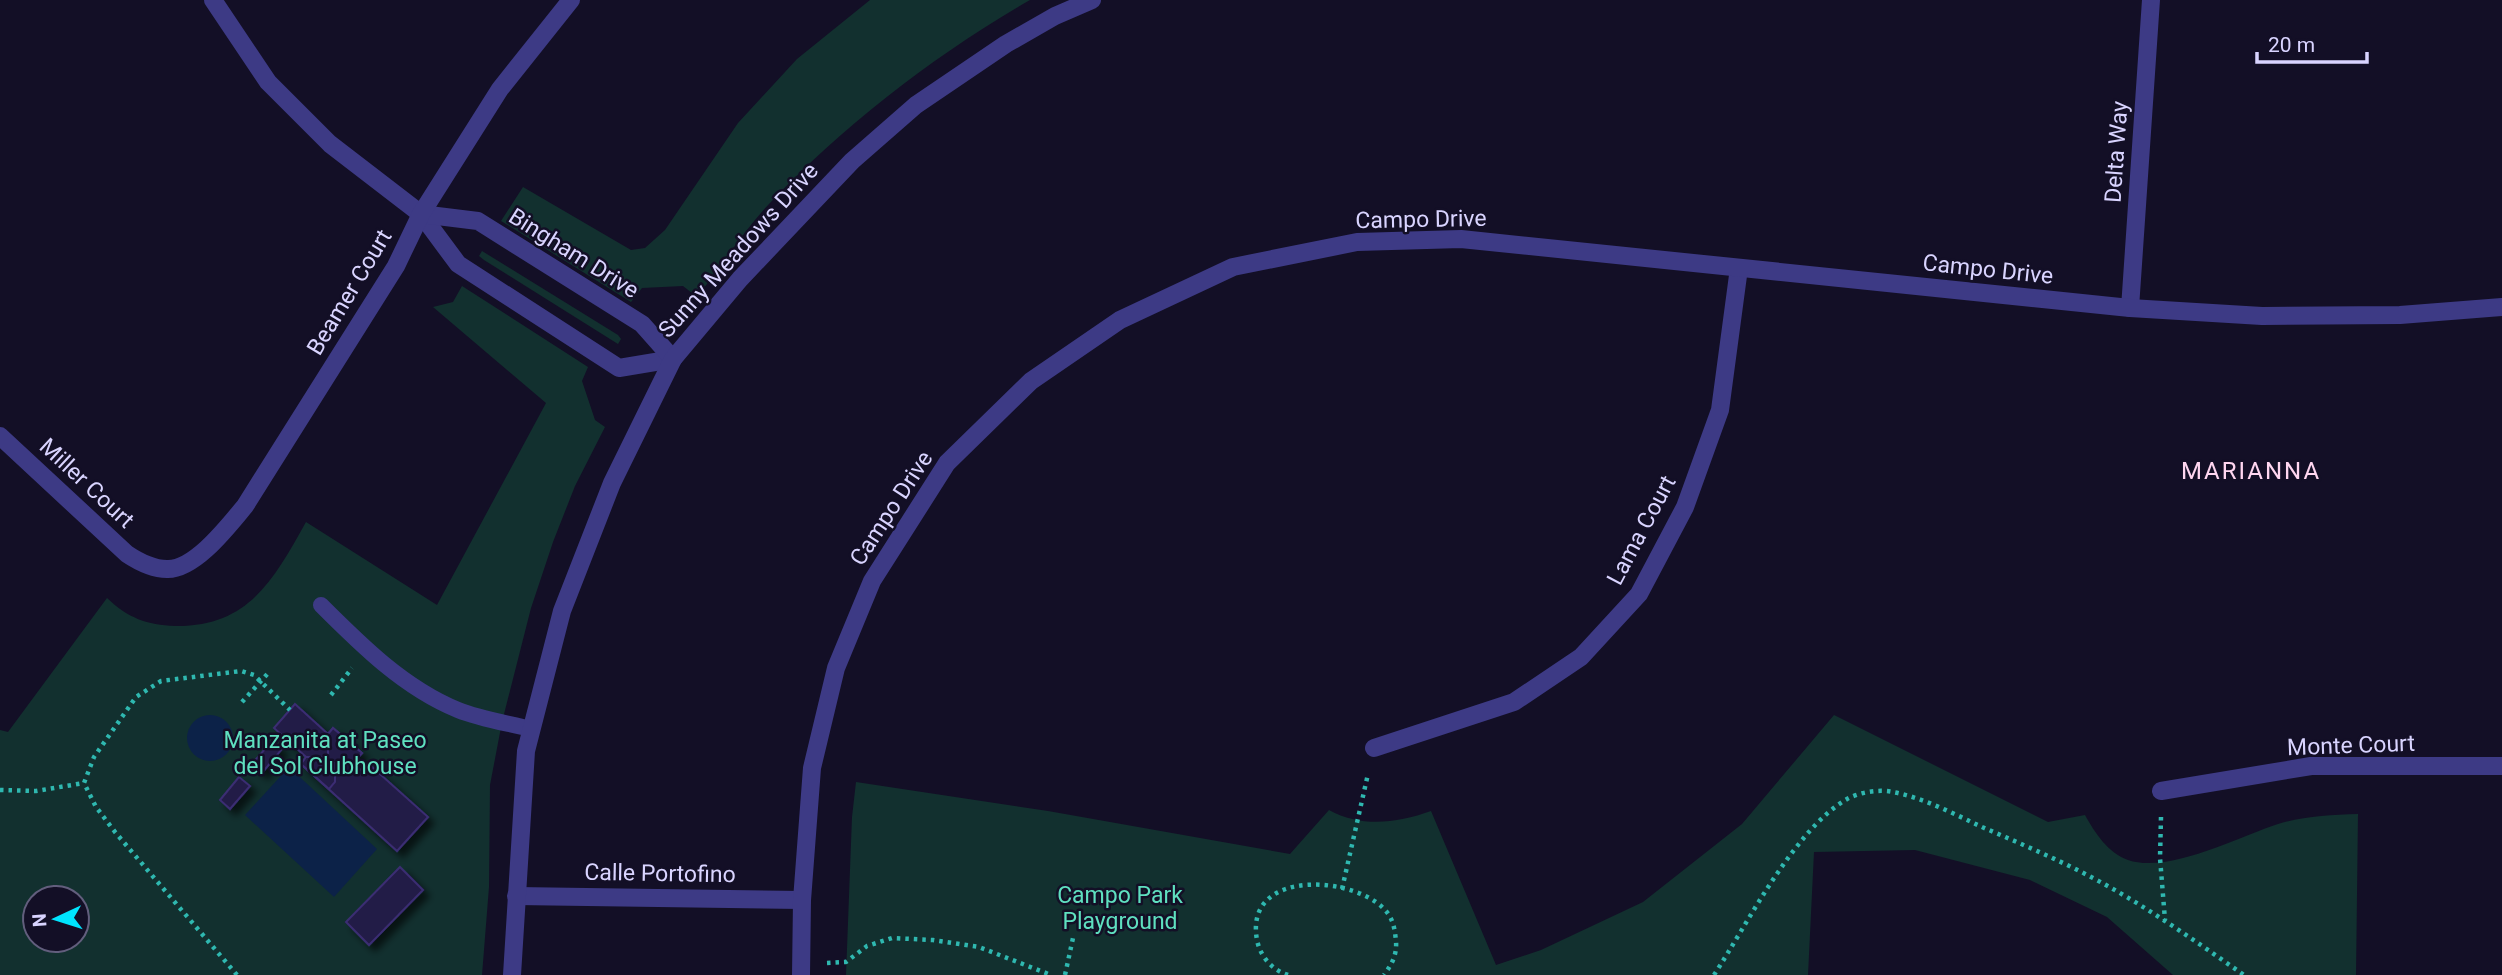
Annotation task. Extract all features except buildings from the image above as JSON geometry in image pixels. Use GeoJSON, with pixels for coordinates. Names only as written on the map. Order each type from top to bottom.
{"type":"FeatureCollection","features":[{"type":"Feature","properties":{"kind":"street","name":"Bingham Drive"},"geometry":{"type":"LineString","coordinates":[[213,0],[268,82],[330,144],[421,214],[458,264],[619,368],[673,359]]}},
{"type":"Feature","properties":{"kind":"street","name":"Beamer Court"},"geometry":{"type":"LineString","coordinates":[[142,564],[169,570],[190,561],[217,540],[245,506],[396,265],[421,214],[500,89],[571,0]]}},
{"type":"Feature","properties":{"kind":"street","name":"Sunny Meadows Drive"},"geometry":{"type":"LineString","coordinates":[[512,975],[526,751],[531,729],[567,598],[612,483],[673,359],[740,279],[852,161],[916,105],[1006,44],[1055,16],[1092,0]]}},
{"type":"Feature","properties":{"kind":"street","name":"Delta Way"},"geometry":{"type":"LineString","coordinates":[[2130,308],[2151,0]]}},
{"type":"Feature","properties":{"kind":"street","name":"Bingham Drive"},"geometry":{"type":"LineString","coordinates":[[421,214],[478,222],[642,324],[673,359]]}},
{"type":"Feature","properties":{"kind":"street","name":"Campo Drive"},"geometry":{"type":"LineString","coordinates":[[801,969],[812,768],[836,668],[872,581],[947,463],[1031,382],[1120,320],[1233,267],[1357,242],[1461,239],[2130,308],[2276,316],[2400,315],[2502,307]]}},
{"type":"Feature","properties":{"kind":"street","name":"Lama Court"},"geometry":{"type":"LineString","coordinates":[[1374,748],[1514,702],[1581,657],[1639,594],[1685,507],[1720,410],[1739,268]]}},
{"type":"Feature","properties":{"kind":"street","name":"Miller Court"},"geometry":{"type":"LineString","coordinates":[[0,436],[127,554],[142,564]]}},
{"type":"Feature","properties":{"kind":"street","name":"Monte Court"},"geometry":{"type":"LineString","coordinates":[[2161,791],[2311,766],[2502,766]]}},
{"type":"Feature","properties":{"kind":"street","name":"Calle Portofino"},"geometry":{"type":"LineString","coordinates":[[516,896],[803,900]]}},
{"type":"Feature","properties":{"kind":"lane"},"geometry":{"type":"LineString","coordinates":[[321,605],[370,654],[424,691],[458,710],[531,729]]}},
{"type":"Feature","properties":{"kind":"path"},"geometry":{"type":"LineString","coordinates":[[237,975],[115,832],[96,807],[84,783],[94,757],[136,697],[161,681],[241,671],[254,675],[290,710]]}},
{"type":"Feature","properties":{"kind":"path"},"geometry":{"type":"LineString","coordinates":[[242,702],[270,671]]}},
{"type":"Feature","properties":{"kind":"path"},"geometry":{"type":"LineString","coordinates":[[1342,889],[1374,748]]}},
{"type":"Feature","properties":{"kind":"path"},"geometry":{"type":"LineString","coordinates":[[0,790],[36,792],[84,783]]}},
{"type":"Feature","properties":{"kind":"path"},"geometry":{"type":"LineString","coordinates":[[1714,975],[1782,866],[1828,812],[1850,797],[1874,791],[1892,792],[1925,801],[2032,848],[2094,879],[2165,921],[2244,975]]}},
{"type":"Feature","properties":{"kind":"path"},"geometry":{"type":"LineString","coordinates":[[2161,791],[2160,858],[2165,921]]}},
{"type":"Feature","properties":{"kind":"path"},"geometry":{"type":"LineString","coordinates":[[1288,975],[1271,965],[1260,951],[1256,937],[1257,920],[1266,901],[1280,890],[1308,883],[1367,897],[1389,915],[1395,929],[1396,947],[1392,964],[1384,975]]}},
{"type":"Feature","properties":{"kind":"path"},"geometry":{"type":"LineString","coordinates":[[801,969],[846,962],[867,946],[892,938],[933,940],[979,947],[1051,975]]}},
{"type":"Feature","properties":{"kind":"path"},"geometry":{"type":"LineString","coordinates":[[1065,975],[1073,938]]}},
{"type":"Feature","properties":{"kind":"green space"},"geometry":{"type":"Polygon","coordinates":[[[870,0],[1030,0],[926,68],[828,146],[759,215],[697,297],[683,286],[642,288],[631,302],[501,221],[523,187],[631,250],[645,248],[665,230],[738,123],[797,59],[870,0]]]}},
{"type":"Feature","properties":{"kind":"green space"},"geometry":{"type":"Polygon","coordinates":[[[482,251],[618,335],[621,339],[618,344],[484,260],[479,256],[482,251]]]}},
{"type":"Feature","properties":{"kind":"green space","name":"Manzanita at Paseo del Sol Clubhouse"},"geometry":{"type":"Polygon","coordinates":[[[462,286],[588,367],[582,381],[595,420],[605,427],[575,486],[553,542],[531,608],[502,722],[490,785],[489,887],[482,975],[0,975],[0,730],[8,732],[107,598],[130,615],[156,624],[201,624],[222,618],[241,609],[270,580],[306,522],[437,605],[546,403],[433,307],[453,302],[462,286]]]}},
{"type":"Feature","properties":{"kind":"green space","name":"Campo Park Playground"},"geometry":{"type":"Polygon","coordinates":[[[1834,715],[2048,822],[2085,815],[2108,847],[2128,860],[2163,862],[2203,852],[2288,821],[2358,814],[2356,975],[2173,975],[2107,917],[2030,880],[1915,850],[1814,852],[1808,975],[846,975],[852,817],[856,782],[1048,811],[1290,854],[1329,810],[1341,816],[1380,822],[1431,811],[1496,965],[1541,950],[1643,902],[1742,824],[1834,715]]]}},
{"type":"Feature","properties":{"kind":"water"},"geometry":{"type":"Polygon","coordinates":[[[210,715],[227,721],[233,738],[227,755],[210,761],[193,755],[187,738],[193,721],[210,715]]]}},
{"type":"Feature","properties":{"kind":"water"},"geometry":{"type":"Polygon","coordinates":[[[289,767],[377,849],[334,897],[245,815],[289,767]]]}},
{"type":"Feature","properties":{"kind":"district","name":"MARIANNA"},"geometry":{"type":"Point","coordinates":[2251,471]}}]}
